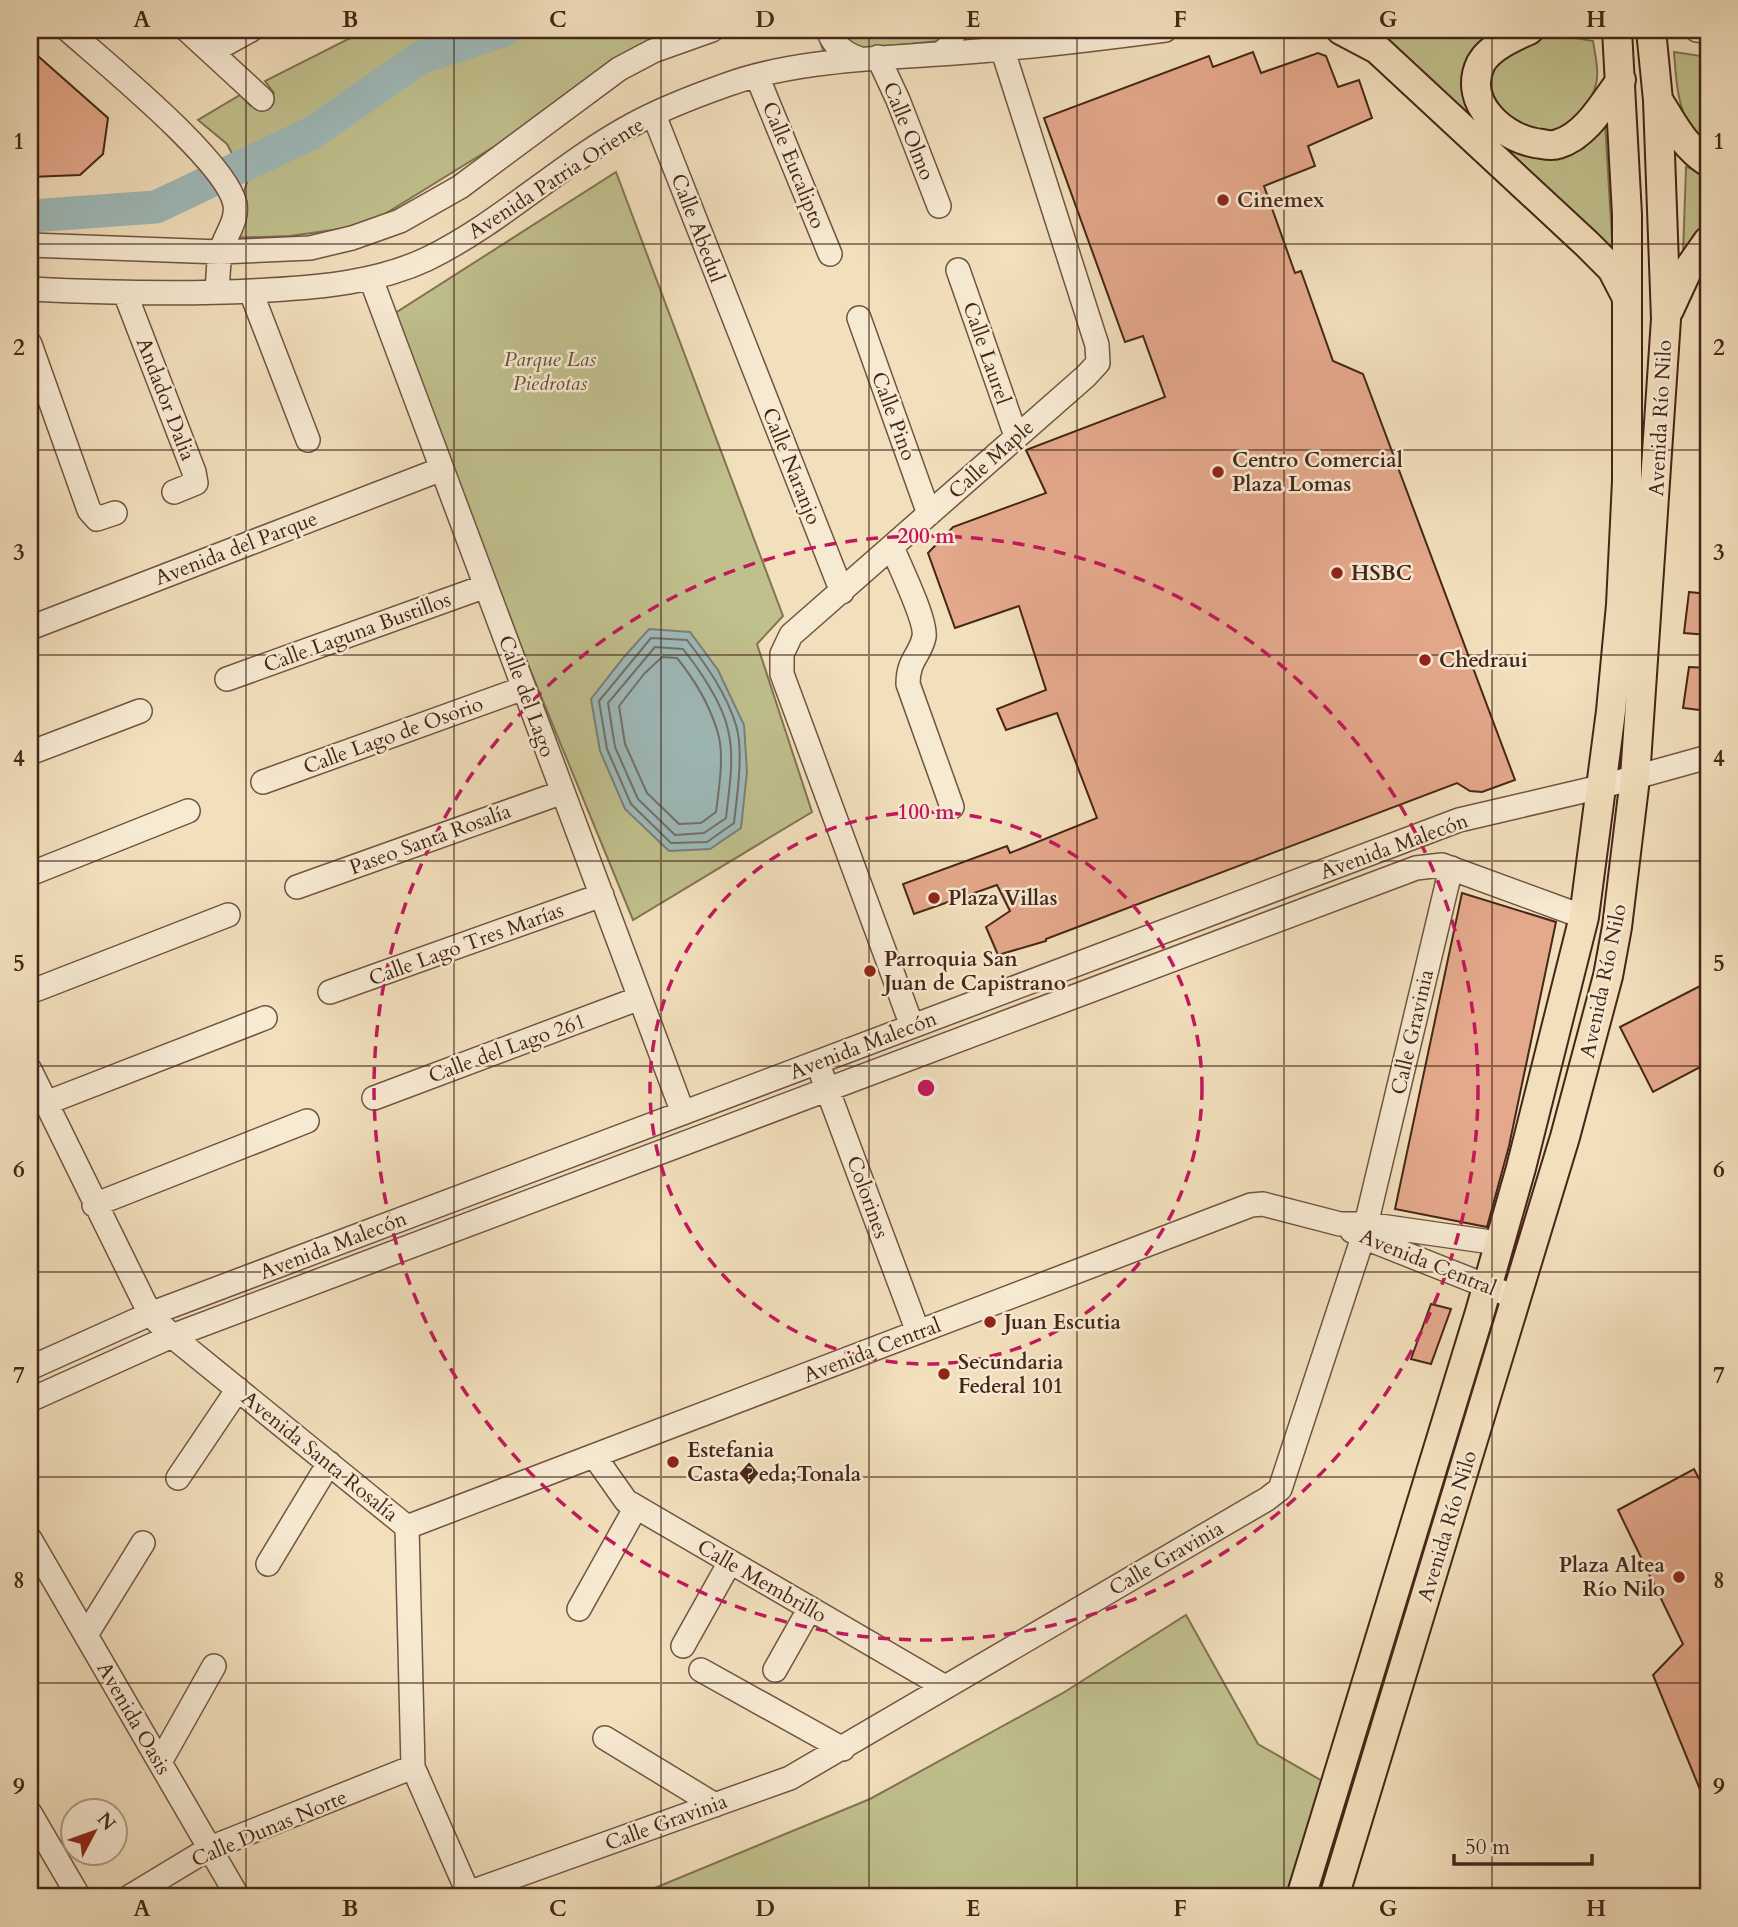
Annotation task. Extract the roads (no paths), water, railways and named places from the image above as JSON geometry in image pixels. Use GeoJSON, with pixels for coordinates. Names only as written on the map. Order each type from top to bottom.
{"type":"FeatureCollection","features":[{"type":"Feature","properties":{"kind":"main road"},"geometry":{"type":"LineString","coordinates":[[1341,30],[1377,49],[1587,244],[1612,269],[1628,298]]}},
{"type":"Feature","properties":{"kind":"main road"},"geometry":{"type":"LineString","coordinates":[[1529,30],[1502,43],[1482,62],[1476,85],[1484,111],[1502,130],[1528,143],[1556,145],[1576,135],[1620,73]]}},
{"type":"Feature","properties":{"kind":"main road","name":"Avenida Río Nilo"},"geometry":{"type":"LineString","coordinates":[[1301,1897],[1487,1286],[1521,1168],[1584,916],[1621,605],[1627,481],[1627,215],[1617,30]]}},
{"type":"Feature","properties":{"kind":"main road","name":"Avenida Río Nilo"},"geometry":{"type":"LineString","coordinates":[[1334,1897],[1553,1178],[1578,1091],[1612,953],[1636,778],[1666,319],[1658,100],[1651,30]]}},
{"type":"Feature","properties":{"kind":"main road"},"geometry":{"type":"LineString","coordinates":[[1658,100],[1680,136],[1693,152],[1708,162]]}},
{"type":"Feature","properties":{"kind":"main road"},"geometry":{"type":"LineString","coordinates":[[1666,319],[1686,271],[1708,241]]}},
{"type":"Feature","properties":{"kind":"main road"},"geometry":{"type":"LineString","coordinates":[[1521,1168],[1553,1178]]}},
{"type":"Feature","properties":{"kind":"main road"},"geometry":{"type":"LineString","coordinates":[[1449,1412],[1451,1423],[1460,1431],[1472,1430],[1478,1426]]}},
{"type":"Feature","properties":{"kind":"street"},"geometry":{"type":"LineString","coordinates":[[68,30],[189,139],[212,163],[229,188],[235,218],[220,252],[217,292]]}},
{"type":"Feature","properties":{"kind":"street"},"geometry":{"type":"LineString","coordinates":[[187,30],[262,99]]}},
{"type":"Feature","properties":{"kind":"street"},"geometry":{"type":"LineString","coordinates":[[211,52],[251,30]]}},
{"type":"Feature","properties":{"kind":"street"},"geometry":{"type":"LineString","coordinates":[[30,245],[220,252],[310,248],[352,238],[400,221],[460,187],[619,69],[653,51],[712,30]]}},
{"type":"Feature","properties":{"kind":"street"},"geometry":{"type":"LineString","coordinates":[[828,30],[830,37],[847,54],[869,58]]}},
{"type":"Feature","properties":{"kind":"street"},"geometry":{"type":"LineString","coordinates":[[940,54],[950,46],[954,30]]}},
{"type":"Feature","properties":{"kind":"street","name":"Avenida Patria Oriente"},"geometry":{"type":"LineString","coordinates":[[30,289],[125,293],[251,292],[371,279],[426,260],[484,225],[610,138],[654,115],[728,84],[757,76],[869,58],[940,54],[1165,30]]}},
{"type":"Feature","properties":{"kind":"street"},"geometry":{"type":"LineString","coordinates":[[1697,30],[1708,32]]}},
{"type":"Feature","properties":{"kind":"street","name":"Calle Maple"},"geometry":{"type":"LineString","coordinates":[[912,1026],[782,674],[782,654],[791,635],[1098,363],[1097,345],[1002,48]]}},
{"type":"Feature","properties":{"kind":"street","name":"Calle Olmo"},"geometry":{"type":"LineString","coordinates":[[869,58],[898,100],[939,206]]}},
{"type":"Feature","properties":{"kind":"street","name":"Calle Eucalipto"},"geometry":{"type":"LineString","coordinates":[[757,76],[830,254]]}},
{"type":"Feature","properties":{"kind":"street","name":"Calle Abedul"},"geometry":{"type":"LineString","coordinates":[[654,115],[742,341]]}},
{"type":"Feature","properties":{"kind":"street","name":"Calle Laurel"},"geometry":{"type":"LineString","coordinates":[[958,270],[1016,436]]}},
{"type":"Feature","properties":{"kind":"street","name":"Calle del Lago"},"geometry":{"type":"LineString","coordinates":[[371,279],[683,1113]]}},
{"type":"Feature","properties":{"kind":"street"},"geometry":{"type":"LineString","coordinates":[[251,292],[308,440]]}},
{"type":"Feature","properties":{"kind":"street","name":"Andador Dalia"},"geometry":{"type":"LineString","coordinates":[[125,293],[194,472],[196,483],[174,492]]}},
{"type":"Feature","properties":{"kind":"street","name":"Calle Pino"},"geometry":{"type":"LineString","coordinates":[[859,318],[929,514]]}},
{"type":"Feature","properties":{"kind":"street","name":"Calle Naranjo"},"geometry":{"type":"LineString","coordinates":[[742,341],[842,592]]}},
{"type":"Feature","properties":{"kind":"street"},"geometry":{"type":"LineString","coordinates":[[30,344],[89,510],[97,519],[115,513]]}},
{"type":"Feature","properties":{"kind":"street","name":"Avenida del Parque"},"geometry":{"type":"LineString","coordinates":[[30,628],[442,469]]}},
{"type":"Feature","properties":{"kind":"street"},"geometry":{"type":"LineString","coordinates":[[892,547],[925,627],[922,643],[909,666],[908,684],[952,807]]}},
{"type":"Feature","properties":{"kind":"street","name":"Calle Laguna Bustillos"},"geometry":{"type":"LineString","coordinates":[[227,679],[486,586]]}},
{"type":"Feature","properties":{"kind":"street","name":"Calle Lago de Osorio"},"geometry":{"type":"LineString","coordinates":[[263,782],[524,688]]}},
{"type":"Feature","properties":{"kind":"street"},"geometry":{"type":"LineString","coordinates":[[30,753],[139,711]]}},
{"type":"Feature","properties":{"kind":"street","name":"Avenida Malecón"},"geometry":{"type":"LineString","coordinates":[[30,1368],[150,1314],[1459,820],[1636,778],[1708,757]]}},
{"type":"Feature","properties":{"kind":"street","name":"Paseo Santa Rosalía"},"geometry":{"type":"LineString","coordinates":[[297,887],[563,792]]}},
{"type":"Feature","properties":{"kind":"street"},"geometry":{"type":"LineString","coordinates":[[30,874],[188,811]]}},
{"type":"Feature","properties":{"kind":"street","name":"Avenida Malecón"},"geometry":{"type":"LineString","coordinates":[[30,1400],[172,1336],[1416,868],[1442,865],[1584,916]]}},
{"type":"Feature","properties":{"kind":"street","name":"Calle Gravinia"},"geometry":{"type":"LineString","coordinates":[[469,1895],[790,1777],[843,1749],[1280,1489],[1365,1231],[1451,868]]}},
{"type":"Feature","properties":{"kind":"street","name":"Calle Lago Tres Marías"},"geometry":{"type":"LineString","coordinates":[[330,992],[602,895]]}},
{"type":"Feature","properties":{"kind":"street"},"geometry":{"type":"LineString","coordinates":[[30,992],[228,915]]}},
{"type":"Feature","properties":{"kind":"street","name":"Calle del Lago 261"},"geometry":{"type":"LineString","coordinates":[[374,1098],[640,998]]}},
{"type":"Feature","properties":{"kind":"street"},"geometry":{"type":"LineString","coordinates":[[46,1103],[265,1018]]}},
{"type":"Feature","properties":{"kind":"street","name":"Colorines"},"geometry":{"type":"LineString","coordinates":[[817,1062],[918,1332]]}},
{"type":"Feature","properties":{"kind":"street","name":"Avenida Santa Rosalía"},"geometry":{"type":"LineString","coordinates":[[30,1070],[94,1205],[150,1314],[172,1336],[407,1527],[413,1767],[469,1895]]}},
{"type":"Feature","properties":{"kind":"street"},"geometry":{"type":"LineString","coordinates":[[94,1205],[307,1121]]}},
{"type":"Feature","properties":{"kind":"street","name":"Avenida Central"},"geometry":{"type":"LineString","coordinates":[[407,1527],[1251,1206],[1263,1204],[1365,1231],[1517,1298]]}},
{"type":"Feature","properties":{"kind":"street","name":"Avenida Central"},"geometry":{"type":"LineString","coordinates":[[1365,1231],[1499,1243]]}},
{"type":"Feature","properties":{"kind":"street"},"geometry":{"type":"LineString","coordinates":[[178,1478],[238,1389]]}},
{"type":"Feature","properties":{"kind":"street","name":"Calle Membrillo"},"geometry":{"type":"LineString","coordinates":[[595,1457],[626,1501],[945,1687]]}},
{"type":"Feature","properties":{"kind":"street"},"geometry":{"type":"LineString","coordinates":[[268,1564],[329,1463]]}},
{"type":"Feature","properties":{"kind":"street"},"geometry":{"type":"LineString","coordinates":[[579,1609],[636,1507]]}},
{"type":"Feature","properties":{"kind":"street","name":"Avenida Oasis"},"geometry":{"type":"LineString","coordinates":[[30,1539],[238,1897]]}},
{"type":"Feature","properties":{"kind":"street"},"geometry":{"type":"LineString","coordinates":[[86,1635],[143,1544]]}},
{"type":"Feature","properties":{"kind":"street"},"geometry":{"type":"LineString","coordinates":[[683,1646],[730,1562]]}},
{"type":"Feature","properties":{"kind":"street"},"geometry":{"type":"LineString","coordinates":[[775,1670],[810,1608]]}},
{"type":"Feature","properties":{"kind":"street"},"geometry":{"type":"LineString","coordinates":[[160,1762],[214,1666]]}},
{"type":"Feature","properties":{"kind":"street"},"geometry":{"type":"LineString","coordinates":[[701,1670],[843,1749]]}},
{"type":"Feature","properties":{"kind":"street"},"geometry":{"type":"LineString","coordinates":[[605,1738],[716,1805]]}},
{"type":"Feature","properties":{"kind":"street","name":"Calle Dunas Norte"},"geometry":{"type":"LineString","coordinates":[[129,1897],[210,1848],[413,1767]]}},
{"type":"Feature","properties":{"kind":"street"},"geometry":{"type":"LineString","coordinates":[[30,1813],[79,1897]]}},
{"type":"Feature","properties":{"kind":"water"},"geometry":{"type":"Polygon","coordinates":[[[649,629],[690,632],[718,670],[744,725],[747,772],[741,828],[710,849],[669,851],[625,809],[600,751],[591,699],[649,629]]]}},
{"type":"Feature","properties":{"kind":"waterway"},"geometry":{"type":"LineString","coordinates":[[30,216],[156,207],[312,133],[420,58],[505,30]]}},
{"type":"Feature","properties":{"kind":"place","name":"Cinemex"},"geometry":{"type":"Point","coordinates":[1223,200]}},
{"type":"Feature","properties":{"kind":"place","name":"Centro Comercial Plaza Lomas"},"geometry":{"type":"Point","coordinates":[1218,472]}},
{"type":"Feature","properties":{"kind":"place","name":"HSBC"},"geometry":{"type":"Point","coordinates":[1337,573]}},
{"type":"Feature","properties":{"kind":"place","name":"Chedraui"},"geometry":{"type":"Point","coordinates":[1425,660]}},
{"type":"Feature","properties":{"kind":"place","name":"Plaza Villas"},"geometry":{"type":"Point","coordinates":[934,898]}},
{"type":"Feature","properties":{"kind":"place","name":"Parroquia San Juan de Capistrano"},"geometry":{"type":"Point","coordinates":[870,971]}},
{"type":"Feature","properties":{"kind":"place","name":"Juan Escutia"},"geometry":{"type":"Point","coordinates":[990,1322]}},
{"type":"Feature","properties":{"kind":"place","name":"Secundaria Federal 101"},"geometry":{"type":"Point","coordinates":[944,1374]}},
{"type":"Feature","properties":{"kind":"place","name":"Estefania Casta�eda;Tonala"},"geometry":{"type":"Point","coordinates":[673,1462]}},
{"type":"Feature","properties":{"kind":"place","name":"Plaza Altea Río Nilo"},"geometry":{"type":"Point","coordinates":[1679,1577]}},
{"type":"Feature","properties":{"kind":"park label","name":"Parque Las Piedrotas"},"geometry":{"type":"Point","coordinates":[550,371]}}]}
